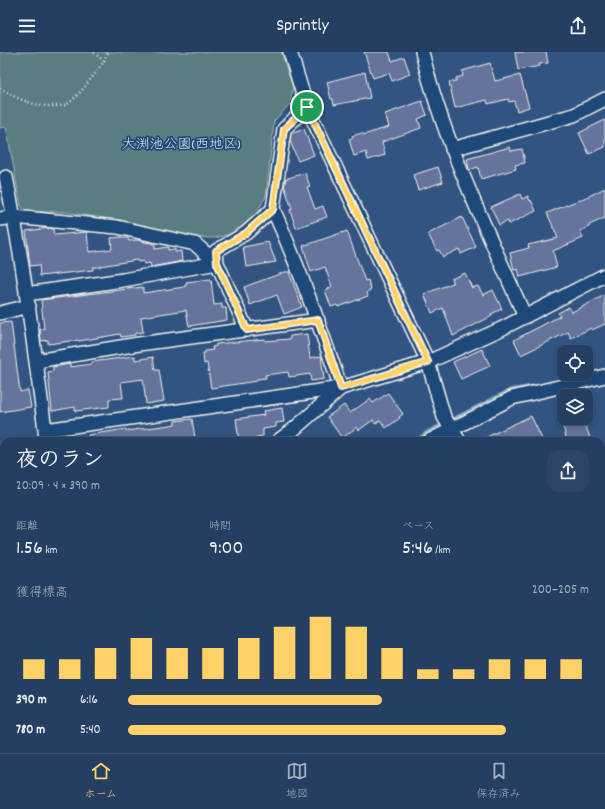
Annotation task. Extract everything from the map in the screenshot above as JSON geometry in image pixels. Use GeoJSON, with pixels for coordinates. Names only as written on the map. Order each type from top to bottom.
{"type":"FeatureCollection","features":[{"type":"Feature","properties":{"kind":"street"},"geometry":{"type":"LineString","coordinates":[[290,52],[307,107],[428,362],[448,424],[457,437]]}},
{"type":"Feature","properties":{"kind":"street"},"geometry":{"type":"LineString","coordinates":[[422,52],[430,84],[452,149],[525,317]]}},
{"type":"Feature","properties":{"kind":"street"},"geometry":{"type":"LineString","coordinates":[[452,149],[574,115],[605,99]]}},
{"type":"Feature","properties":{"kind":"street"},"geometry":{"type":"LineString","coordinates":[[307,107],[284,129],[273,209],[294,256],[341,388]]}},
{"type":"Feature","properties":{"kind":"street"},"geometry":{"type":"LineString","coordinates":[[6,177],[28,300],[45,435],[341,388],[428,362],[501,329],[605,275]]}},
{"type":"Feature","properties":{"kind":"street"},"geometry":{"type":"LineString","coordinates":[[247,330],[217,263],[216,251],[246,233],[273,209]]}},
{"type":"Feature","properties":{"kind":"street"},"geometry":{"type":"LineString","coordinates":[[0,219],[14,217],[117,227],[195,244],[217,263]]}},
{"type":"Feature","properties":{"kind":"street"},"geometry":{"type":"LineString","coordinates":[[0,313],[28,300],[123,280],[217,263]]}},
{"type":"Feature","properties":{"kind":"street"},"geometry":{"type":"LineString","coordinates":[[36,361],[138,344],[318,320]]}},
{"type":"Feature","properties":{"kind":"street"},"geometry":{"type":"LineString","coordinates":[[433,437],[448,424],[512,398],[605,376]]}},
{"type":"Feature","properties":{"kind":"street"},"geometry":{"type":"LineString","coordinates":[[283,437],[341,388]]}},
{"type":"Feature","properties":{"kind":"path"},"geometry":{"type":"LineString","coordinates":[[93,52],[104,60]]}},
{"type":"Feature","properties":{"kind":"path"},"geometry":{"type":"LineString","coordinates":[[0,88],[9,94],[32,104],[44,107],[65,105],[80,93],[104,60],[108,52]]}},
{"type":"Feature","properties":{"kind":"green space","name":"大渕池公園(西地区)"},"geometry":{"type":"Polygon","coordinates":[[[0,52],[281,52],[293,88],[290,104],[274,121],[266,196],[254,217],[234,233],[215,238],[184,237],[103,218],[64,212],[26,212],[21,206],[6,127],[0,128],[0,52]]]}},
{"type":"Feature","properties":{"kind":"building"},"geometry":{"type":"Polygon","coordinates":[[[364,52],[389,52],[392,61],[404,57],[410,74],[392,81],[389,73],[373,78],[364,52]]]}},
{"type":"Feature","properties":{"kind":"building"},"geometry":{"type":"Polygon","coordinates":[[[515,52],[546,52],[548,63],[518,70],[515,52]]]}},
{"type":"Feature","properties":{"kind":"building"},"geometry":{"type":"Polygon","coordinates":[[[490,63],[495,81],[520,75],[529,107],[517,111],[514,101],[509,102],[508,99],[488,104],[487,100],[455,108],[449,82],[456,81],[456,78],[463,76],[462,71],[490,63]]]}},
{"type":"Feature","properties":{"kind":"building"},"geometry":{"type":"Polygon","coordinates":[[[365,72],[370,98],[334,105],[327,82],[365,72]]]}},
{"type":"Feature","properties":{"kind":"building"},"geometry":{"type":"Polygon","coordinates":[[[422,101],[427,115],[418,119],[421,128],[382,142],[385,155],[368,160],[366,152],[354,156],[349,139],[353,138],[352,136],[362,133],[363,135],[389,127],[385,114],[422,101]]]}},
{"type":"Feature","properties":{"kind":"building"},"geometry":{"type":"Polygon","coordinates":[[[605,120],[605,147],[589,154],[579,133],[605,120]]]}},
{"type":"Feature","properties":{"kind":"building"},"geometry":{"type":"Polygon","coordinates":[[[304,129],[314,155],[298,161],[290,141],[291,134],[304,129]]]}},
{"type":"Feature","properties":{"kind":"building"},"geometry":{"type":"Polygon","coordinates":[[[510,147],[511,151],[522,149],[525,163],[515,165],[516,169],[481,179],[478,167],[469,170],[467,159],[510,147]]]}},
{"type":"Feature","properties":{"kind":"building"},"geometry":{"type":"Polygon","coordinates":[[[438,167],[443,182],[418,190],[413,175],[438,167]]]}},
{"type":"Feature","properties":{"kind":"building"},"geometry":{"type":"Polygon","coordinates":[[[305,173],[310,186],[307,187],[315,209],[323,206],[327,217],[296,228],[290,210],[292,209],[284,185],[286,183],[285,179],[305,173]]]}},
{"type":"Feature","properties":{"kind":"building"},"geometry":{"type":"Polygon","coordinates":[[[605,188],[605,218],[580,231],[583,238],[553,251],[557,267],[520,277],[518,269],[514,270],[510,253],[529,248],[528,245],[558,238],[547,213],[605,188]]]}},
{"type":"Feature","properties":{"kind":"building"},"geometry":{"type":"Polygon","coordinates":[[[520,194],[522,199],[528,196],[536,211],[509,224],[508,221],[499,225],[491,207],[520,194]]]}},
{"type":"Feature","properties":{"kind":"building"},"geometry":{"type":"Polygon","coordinates":[[[462,217],[476,247],[461,254],[459,249],[443,257],[439,250],[437,251],[428,234],[462,217]]]}},
{"type":"Feature","properties":{"kind":"building"},"geometry":{"type":"Polygon","coordinates":[[[49,228],[53,229],[54,235],[87,232],[89,252],[112,249],[111,238],[122,237],[128,238],[129,241],[137,240],[155,244],[155,249],[168,247],[168,250],[175,249],[175,252],[181,251],[182,261],[151,267],[150,263],[144,264],[143,261],[138,262],[137,260],[93,267],[93,270],[40,276],[39,265],[30,266],[26,231],[49,228]]]}},
{"type":"Feature","properties":{"kind":"building"},"geometry":{"type":"Polygon","coordinates":[[[347,231],[365,281],[368,280],[371,290],[367,292],[368,296],[338,307],[337,305],[331,307],[325,290],[332,287],[325,267],[311,272],[303,246],[347,231]]]}},
{"type":"Feature","properties":{"kind":"building"},"geometry":{"type":"Polygon","coordinates":[[[268,242],[276,262],[246,267],[243,247],[268,242]]]}},
{"type":"Feature","properties":{"kind":"building"},"geometry":{"type":"Polygon","coordinates":[[[285,272],[289,272],[302,307],[284,314],[277,295],[250,305],[244,287],[285,272]]]}},
{"type":"Feature","properties":{"kind":"building"},"geometry":{"type":"Polygon","coordinates":[[[465,273],[472,288],[478,286],[483,295],[493,290],[502,309],[491,314],[492,316],[453,336],[443,308],[432,313],[424,294],[453,283],[451,279],[465,273]]]}},
{"type":"Feature","properties":{"kind":"building"},"geometry":{"type":"Polygon","coordinates":[[[211,279],[214,305],[222,304],[222,308],[226,308],[227,320],[189,326],[186,310],[141,317],[143,332],[135,333],[135,335],[121,337],[120,334],[79,341],[48,344],[48,340],[41,341],[40,329],[44,329],[41,300],[143,287],[143,293],[184,287],[186,286],[186,282],[211,279]]]}},
{"type":"Feature","properties":{"kind":"building"},"geometry":{"type":"Polygon","coordinates":[[[605,295],[605,324],[592,330],[591,328],[571,338],[568,332],[521,355],[514,340],[560,316],[558,313],[569,307],[572,312],[605,295]]]}},
{"type":"Feature","properties":{"kind":"building"},"geometry":{"type":"Polygon","coordinates":[[[11,322],[20,392],[28,390],[31,407],[0,412],[0,323],[11,322]]]}},
{"type":"Feature","properties":{"kind":"building"},"geometry":{"type":"Polygon","coordinates":[[[307,334],[310,358],[321,356],[324,379],[311,381],[310,374],[289,377],[288,372],[265,375],[266,378],[257,379],[257,381],[211,388],[207,363],[204,364],[203,353],[205,353],[205,351],[213,350],[212,347],[216,346],[216,344],[265,339],[265,341],[290,339],[290,336],[307,334]]]}},
{"type":"Feature","properties":{"kind":"building"},"geometry":{"type":"Polygon","coordinates":[[[482,349],[490,366],[461,379],[453,362],[482,349]]]}},
{"type":"Feature","properties":{"kind":"building"},"geometry":{"type":"Polygon","coordinates":[[[135,356],[135,360],[153,357],[155,370],[159,370],[164,401],[146,404],[143,379],[121,382],[123,398],[109,399],[109,407],[75,411],[75,407],[52,411],[48,372],[53,371],[53,367],[70,364],[70,367],[92,364],[92,362],[135,356]]]}},
{"type":"Feature","properties":{"kind":"building"},"geometry":{"type":"Polygon","coordinates":[[[388,393],[403,414],[386,428],[380,420],[375,424],[373,420],[359,430],[357,427],[343,437],[341,437],[327,417],[344,405],[350,413],[370,399],[373,403],[388,393]]]}},
{"type":"Feature","properties":{"kind":"building"},"geometry":{"type":"Polygon","coordinates":[[[282,408],[284,422],[276,423],[276,427],[263,429],[263,436],[238,437],[236,419],[264,415],[263,411],[282,408]]]}},
{"type":"Feature","properties":{"kind":"building"},"geometry":{"type":"Polygon","coordinates":[[[531,416],[541,437],[486,437],[531,416]]]}},
{"type":"Feature","properties":{"kind":"building"},"geometry":{"type":"Polygon","coordinates":[[[192,419],[195,437],[88,437],[88,435],[126,429],[126,431],[170,425],[175,424],[175,421],[192,419]]]}},
{"type":"Feature","properties":{"kind":"building"},"geometry":{"type":"Polygon","coordinates":[[[563,425],[585,425],[590,437],[566,437],[563,425]]]}},
{"type":"Feature","properties":{"kind":"waterway"},"geometry":{"type":"LineString","coordinates":[[421,437],[428,432],[511,390],[536,386]]}},
{"type":"Feature","properties":{"kind":"route"},"geometry":{"type":"LineString","coordinates":[[307,107],[428,362],[341,388],[318,320],[247,330],[217,263],[216,251],[246,233],[273,209],[284,129],[307,107]]}}]}
